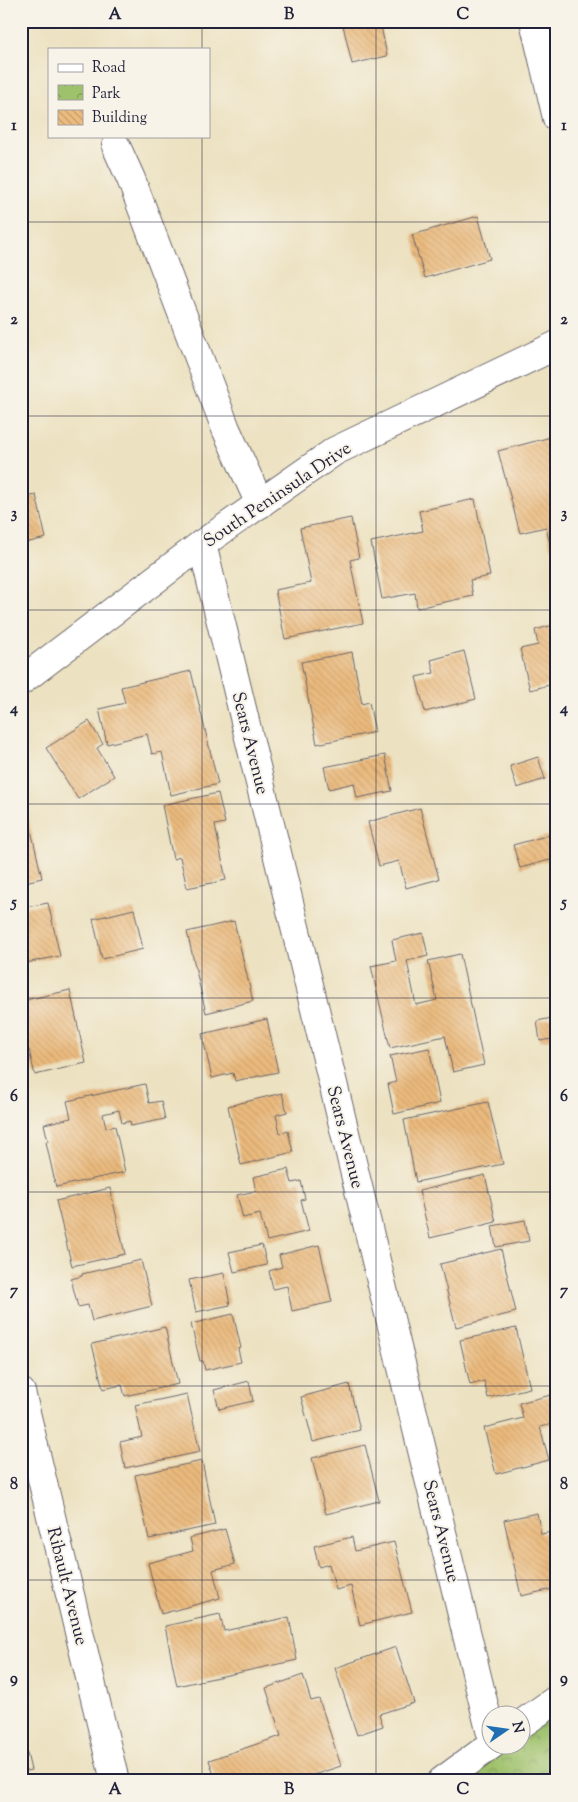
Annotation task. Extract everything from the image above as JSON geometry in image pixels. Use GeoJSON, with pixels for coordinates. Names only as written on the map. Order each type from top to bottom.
{"type":"FeatureCollection","features":[{"type":"Feature","properties":{"kind":"street"},"geometry":{"type":"LineString","coordinates":[[534,21],[557,118]]}},
{"type":"Feature","properties":{"kind":"street"},"geometry":{"type":"LineString","coordinates":[[116,146],[131,179],[226,429],[260,504]]}},
{"type":"Feature","properties":{"kind":"street","name":"South Peninsula Drive"},"geometry":{"type":"LineString","coordinates":[[21,681],[202,544],[335,451],[557,345]]}},
{"type":"Feature","properties":{"kind":"street","name":"Sears Avenue"},"geometry":{"type":"LineString","coordinates":[[202,544],[484,1704]]}},
{"type":"Feature","properties":{"kind":"street","name":"Ribault Avenue"},"geometry":{"type":"LineString","coordinates":[[21,1392],[116,1781]]}},
{"type":"Feature","properties":{"kind":"street"},"geometry":{"type":"LineString","coordinates":[[530,1718],[557,1699]]}},
{"type":"Feature","properties":{"kind":"street"},"geometry":{"type":"LineString","coordinates":[[442,1781],[480,1753]]}},
{"type":"Feature","properties":{"kind":"green space"},"geometry":{"type":"Polygon","coordinates":[[[557,1699],[557,1781],[443,1781],[481,1754],[530,1754],[530,1718],[557,1699]]]}},
{"type":"Feature","properties":{"kind":"building"},"geometry":{"type":"Polygon","coordinates":[[[342,21],[380,21],[387,56],[352,64],[342,21]]]}},
{"type":"Feature","properties":{"kind":"building"},"geometry":{"type":"Polygon","coordinates":[[[478,216],[490,259],[425,278],[412,235],[478,216]]]}},
{"type":"Feature","properties":{"kind":"building"},"geometry":{"type":"Polygon","coordinates":[[[551,437],[557,458],[557,546],[551,548],[546,527],[520,533],[498,451],[551,437]]]}},
{"type":"Feature","properties":{"kind":"building"},"geometry":{"type":"Polygon","coordinates":[[[36,495],[46,538],[21,544],[21,498],[36,495]]]}},
{"type":"Feature","properties":{"kind":"building"},"geometry":{"type":"Polygon","coordinates":[[[475,499],[490,576],[470,580],[473,596],[417,608],[415,593],[382,599],[371,542],[423,531],[419,511],[475,499]]]}},
{"type":"Feature","properties":{"kind":"building"},"geometry":{"type":"Polygon","coordinates":[[[351,518],[359,558],[350,560],[363,623],[285,639],[275,590],[311,583],[300,528],[351,518]]]}},
{"type":"Feature","properties":{"kind":"building"},"geometry":{"type":"Polygon","coordinates":[[[557,624],[557,683],[530,690],[520,649],[538,645],[535,630],[557,624]]]}},
{"type":"Feature","properties":{"kind":"building"},"geometry":{"type":"Polygon","coordinates":[[[464,651],[476,699],[425,712],[416,677],[434,673],[431,660],[464,651]]]}},
{"type":"Feature","properties":{"kind":"building"},"geometry":{"type":"Polygon","coordinates":[[[352,652],[362,704],[369,702],[375,732],[317,744],[301,662],[352,652]]]}},
{"type":"Feature","properties":{"kind":"building"},"geometry":{"type":"Polygon","coordinates":[[[191,671],[218,784],[171,795],[162,752],[152,754],[147,734],[107,744],[99,709],[125,703],[121,687],[191,671]]]}},
{"type":"Feature","properties":{"kind":"building"},"geometry":{"type":"Polygon","coordinates":[[[89,721],[103,744],[97,748],[114,776],[78,799],[46,748],[89,721]]]}},
{"type":"Feature","properties":{"kind":"building"},"geometry":{"type":"Polygon","coordinates":[[[385,755],[392,791],[357,798],[354,783],[329,789],[324,767],[385,755]]]}},
{"type":"Feature","properties":{"kind":"building"},"geometry":{"type":"Polygon","coordinates":[[[538,757],[545,779],[517,788],[510,766],[538,757]]]}},
{"type":"Feature","properties":{"kind":"building"},"geometry":{"type":"Polygon","coordinates":[[[218,793],[225,823],[215,825],[226,880],[187,888],[180,857],[173,859],[162,805],[218,793]]]}},
{"type":"Feature","properties":{"kind":"building"},"geometry":{"type":"Polygon","coordinates":[[[25,804],[42,878],[21,883],[21,805],[25,804]]]}},
{"type":"Feature","properties":{"kind":"building"},"geometry":{"type":"Polygon","coordinates":[[[420,808],[439,879],[406,888],[399,861],[379,866],[368,822],[420,808]]]}},
{"type":"Feature","properties":{"kind":"building"},"geometry":{"type":"Polygon","coordinates":[[[557,833],[557,858],[520,868],[513,845],[557,833]]]}},
{"type":"Feature","properties":{"kind":"building"},"geometry":{"type":"Polygon","coordinates":[[[48,903],[60,956],[21,964],[21,908],[48,903]]]}},
{"type":"Feature","properties":{"kind":"building"},"geometry":{"type":"Polygon","coordinates":[[[134,909],[143,949],[102,959],[93,919],[134,909]]]}},
{"type":"Feature","properties":{"kind":"building"},"geometry":{"type":"Polygon","coordinates":[[[234,921],[253,1001],[206,1013],[187,932],[234,921]]]}},
{"type":"Feature","properties":{"kind":"building"},"geometry":{"type":"Polygon","coordinates":[[[423,933],[428,956],[407,961],[416,1005],[437,1000],[428,961],[460,954],[484,1065],[453,1072],[445,1036],[390,1048],[371,966],[396,961],[392,940],[423,933]]]}},
{"type":"Feature","properties":{"kind":"building"},"geometry":{"type":"Polygon","coordinates":[[[70,990],[86,1063],[35,1075],[29,1050],[21,1052],[21,1024],[27,1023],[22,1001],[70,990]]]}},
{"type":"Feature","properties":{"kind":"building"},"geometry":{"type":"Polygon","coordinates":[[[557,1017],[557,1038],[540,1041],[537,1021],[557,1017]]]}},
{"type":"Feature","properties":{"kind":"building"},"geometry":{"type":"Polygon","coordinates":[[[267,1019],[278,1072],[235,1081],[233,1073],[212,1078],[202,1034],[267,1019]]]}},
{"type":"Feature","properties":{"kind":"building"},"geometry":{"type":"Polygon","coordinates":[[[429,1048],[440,1103],[394,1114],[388,1084],[396,1082],[390,1056],[429,1048]]]}},
{"type":"Feature","properties":{"kind":"building"},"geometry":{"type":"Polygon","coordinates":[[[145,1084],[149,1103],[161,1101],[165,1119],[131,1126],[130,1121],[122,1123],[119,1110],[103,1114],[106,1128],[115,1126],[125,1172],[56,1187],[44,1124],[71,1118],[67,1101],[145,1084]]]}},
{"type":"Feature","properties":{"kind":"building"},"geometry":{"type":"Polygon","coordinates":[[[282,1093],[287,1112],[276,1115],[280,1133],[288,1131],[293,1152],[241,1165],[228,1106],[282,1093]]]}},
{"type":"Feature","properties":{"kind":"building"},"geometry":{"type":"Polygon","coordinates":[[[488,1102],[503,1164],[416,1182],[404,1120],[488,1102]]]}},
{"type":"Feature","properties":{"kind":"building"},"geometry":{"type":"Polygon","coordinates":[[[288,1169],[292,1183],[301,1181],[305,1199],[301,1200],[309,1231],[267,1241],[260,1214],[243,1218],[237,1195],[256,1191],[253,1177],[288,1169]]]}},
{"type":"Feature","properties":{"kind":"building"},"geometry":{"type":"Polygon","coordinates":[[[485,1175],[496,1222],[430,1238],[419,1191],[485,1175]]]}},
{"type":"Feature","properties":{"kind":"building"},"geometry":{"type":"Polygon","coordinates":[[[110,1188],[125,1254],[72,1266],[56,1201],[110,1188]]]}},
{"type":"Feature","properties":{"kind":"building"},"geometry":{"type":"Polygon","coordinates":[[[525,1220],[529,1241],[496,1247],[492,1226],[525,1220]]]}},
{"type":"Feature","properties":{"kind":"building"},"geometry":{"type":"Polygon","coordinates":[[[262,1245],[267,1265],[234,1272],[229,1252],[262,1245]]]}},
{"type":"Feature","properties":{"kind":"building"},"geometry":{"type":"Polygon","coordinates":[[[319,1245],[332,1302],[292,1311],[287,1286],[273,1289],[269,1271],[282,1267],[279,1255],[319,1245]]]}},
{"type":"Feature","properties":{"kind":"building"},"geometry":{"type":"Polygon","coordinates":[[[501,1249],[516,1312],[456,1327],[440,1264],[501,1249]]]}},
{"type":"Feature","properties":{"kind":"building"},"geometry":{"type":"Polygon","coordinates":[[[141,1260],[152,1306],[92,1321],[88,1305],[78,1307],[71,1279],[82,1276],[82,1274],[141,1260]]]}},
{"type":"Feature","properties":{"kind":"building"},"geometry":{"type":"Polygon","coordinates":[[[224,1273],[230,1305],[196,1312],[189,1280],[224,1273]]]}},
{"type":"Feature","properties":{"kind":"building"},"geometry":{"type":"Polygon","coordinates":[[[233,1314],[241,1348],[238,1349],[241,1362],[205,1370],[203,1361],[200,1361],[191,1324],[233,1314]]]}},
{"type":"Feature","properties":{"kind":"building"},"geometry":{"type":"Polygon","coordinates":[[[165,1327],[178,1384],[125,1396],[122,1385],[103,1389],[92,1344],[165,1327]]]}},
{"type":"Feature","properties":{"kind":"building"},"geometry":{"type":"Polygon","coordinates":[[[516,1328],[530,1388],[488,1398],[484,1381],[470,1385],[460,1340],[516,1328]]]}},
{"type":"Feature","properties":{"kind":"building"},"geometry":{"type":"Polygon","coordinates":[[[249,1381],[253,1401],[219,1409],[214,1390],[249,1381]]]}},
{"type":"Feature","properties":{"kind":"building"},"geometry":{"type":"Polygon","coordinates":[[[349,1384],[360,1430],[313,1442],[301,1397],[349,1384]]]}},
{"type":"Feature","properties":{"kind":"building"},"geometry":{"type":"Polygon","coordinates":[[[187,1394],[200,1452],[125,1468],[120,1442],[142,1437],[135,1405],[187,1394]]]}},
{"type":"Feature","properties":{"kind":"building"},"geometry":{"type":"Polygon","coordinates":[[[551,1395],[557,1423],[540,1427],[549,1460],[496,1474],[484,1428],[523,1418],[519,1403],[551,1395]]]}},
{"type":"Feature","properties":{"kind":"building"},"geometry":{"type":"Polygon","coordinates":[[[365,1445],[379,1501],[326,1514],[312,1458],[365,1445]]]}},
{"type":"Feature","properties":{"kind":"building"},"geometry":{"type":"Polygon","coordinates":[[[202,1461],[215,1525],[149,1539],[135,1475],[202,1461]]]}},
{"type":"Feature","properties":{"kind":"building"},"geometry":{"type":"Polygon","coordinates":[[[537,1513],[541,1534],[557,1531],[557,1588],[521,1596],[504,1520],[537,1513]]]}},
{"type":"Feature","properties":{"kind":"building"},"geometry":{"type":"Polygon","coordinates":[[[225,1529],[235,1564],[213,1570],[220,1598],[161,1614],[148,1563],[193,1551],[190,1538],[225,1529]]]}},
{"type":"Feature","properties":{"kind":"building"},"geometry":{"type":"Polygon","coordinates":[[[352,1537],[355,1551],[394,1542],[412,1612],[360,1625],[351,1586],[336,1590],[329,1564],[319,1567],[314,1546],[352,1537]]]}},
{"type":"Feature","properties":{"kind":"building"},"geometry":{"type":"Polygon","coordinates":[[[220,1614],[224,1631],[289,1617],[297,1660],[177,1686],[165,1626],[220,1614]]]}},
{"type":"Feature","properties":{"kind":"building"},"geometry":{"type":"Polygon","coordinates":[[[396,1647],[414,1703],[379,1714],[383,1726],[357,1735],[335,1668],[396,1647]]]}},
{"type":"Feature","properties":{"kind":"building"},"geometry":{"type":"Polygon","coordinates":[[[303,1675],[311,1701],[319,1699],[341,1766],[295,1781],[216,1781],[209,1760],[281,1736],[266,1688],[303,1675]]]}},
{"type":"Feature","properties":{"kind":"building"},"geometry":{"type":"Polygon","coordinates":[[[21,1728],[31,1770],[21,1772],[21,1728]]]}}]}
